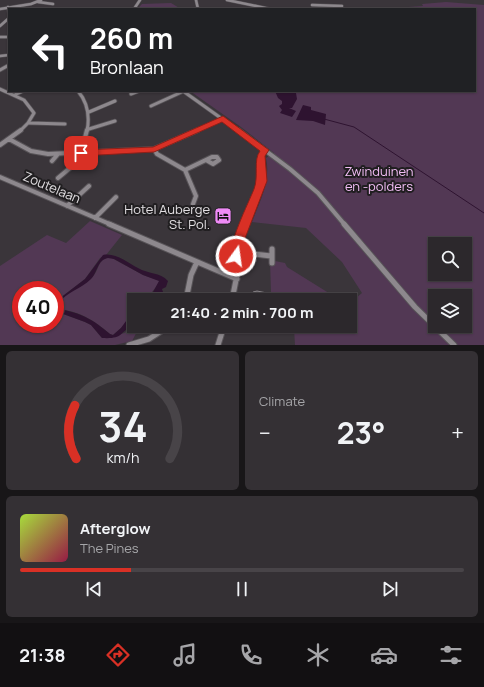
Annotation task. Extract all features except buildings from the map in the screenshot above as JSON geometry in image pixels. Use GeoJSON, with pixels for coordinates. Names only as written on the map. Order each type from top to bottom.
{"type":"FeatureCollection","features":[{"type":"Feature","properties":{"kind":"street"},"geometry":{"type":"LineString","coordinates":[[228,0],[265,8]]}},
{"type":"Feature","properties":{"kind":"street"},"geometry":{"type":"LineString","coordinates":[[0,9],[37,2],[53,4]]}},
{"type":"Feature","properties":{"kind":"street"},"geometry":{"type":"LineString","coordinates":[[310,8],[312,4],[342,6]]}},
{"type":"Feature","properties":{"kind":"street"},"geometry":{"type":"LineString","coordinates":[[0,26],[8,18]]}},
{"type":"Feature","properties":{"kind":"street"},"geometry":{"type":"LineString","coordinates":[[0,144],[9,139],[29,123],[34,113],[31,106],[24,99],[11,92]]}},
{"type":"Feature","properties":{"kind":"street"},"geometry":{"type":"LineString","coordinates":[[16,94],[21,92]]}},
{"type":"Feature","properties":{"kind":"street"},"geometry":{"type":"LineString","coordinates":[[79,92],[86,102],[89,129],[81,153]]}},
{"type":"Feature","properties":{"kind":"street"},"geometry":{"type":"LineString","coordinates":[[131,94],[136,92]]}},
{"type":"Feature","properties":{"kind":"street"},"geometry":{"type":"LineString","coordinates":[[151,106],[182,92]]}},
{"type":"Feature","properties":{"kind":"street"},"geometry":{"type":"LineString","coordinates":[[185,92],[265,150],[318,193],[415,307],[454,345]]}},
{"type":"Feature","properties":{"kind":"street"},"geometry":{"type":"LineString","coordinates":[[88,112],[115,101]]}},
{"type":"Feature","properties":{"kind":"street"},"geometry":{"type":"LineString","coordinates":[[9,139],[33,152],[58,154],[154,149],[223,119]]}},
{"type":"Feature","properties":{"kind":"street"},"geometry":{"type":"LineString","coordinates":[[89,129],[115,121]]}},
{"type":"Feature","properties":{"kind":"street"},"geometry":{"type":"LineString","coordinates":[[29,123],[65,124]]}},
{"type":"Feature","properties":{"kind":"street"},"geometry":{"type":"LineString","coordinates":[[154,149],[157,154],[185,170],[196,196],[193,204]]}},
{"type":"Feature","properties":{"kind":"street"},"geometry":{"type":"LineString","coordinates":[[234,293],[238,270],[236,252],[262,181],[261,156],[265,150]]}},
{"type":"Feature","properties":{"kind":"street"},"geometry":{"type":"LineString","coordinates":[[58,178],[89,152]]}},
{"type":"Feature","properties":{"kind":"street"},"geometry":{"type":"LineString","coordinates":[[52,161],[58,154]]}},
{"type":"Feature","properties":{"kind":"street"},"geometry":{"type":"LineString","coordinates":[[185,170],[206,160]]}},
{"type":"Feature","properties":{"kind":"street","name":"Zoutelaan"},"geometry":{"type":"LineString","coordinates":[[0,177],[237,279]]}},
{"type":"Feature","properties":{"kind":"street"},"geometry":{"type":"LineString","coordinates":[[67,206],[89,186]]}},
{"type":"Feature","properties":{"kind":"street"},"geometry":{"type":"LineString","coordinates":[[95,218],[116,197]]}},
{"type":"Feature","properties":{"kind":"street"},"geometry":{"type":"LineString","coordinates":[[272,249],[272,263]]}},
{"type":"Feature","properties":{"kind":"street"},"geometry":{"type":"LineString","coordinates":[[236,252],[271,256]]}},
{"type":"Feature","properties":{"kind":"street"},"geometry":{"type":"LineString","coordinates":[[187,293],[191,275],[197,262]]}},
{"type":"Feature","properties":{"kind":"street"},"geometry":{"type":"LineString","coordinates":[[129,345],[150,340],[160,333]]}},
{"type":"Feature","properties":{"kind":"street"},"geometry":{"type":"LineString","coordinates":[[218,345],[222,333]]}},
{"type":"Feature","properties":{"kind":"green space","name":"Zwinduinen en -polders"},"geometry":{"type":"Polygon","coordinates":[[[446,2],[484,5],[484,345],[295,345],[294,333],[357,333],[357,297],[362,293],[342,262],[306,228],[252,222],[266,183],[266,158],[274,153],[241,127],[191,92],[476,92],[476,8],[408,7],[446,2]]]}},
{"type":"Feature","properties":{"kind":"green space"},"geometry":{"type":"Polygon","coordinates":[[[171,3],[179,8],[138,8],[142,4],[171,3]]]}},
{"type":"Feature","properties":{"kind":"green space"},"geometry":{"type":"Polygon","coordinates":[[[90,221],[122,235],[106,255],[100,258],[85,279],[64,295],[64,281],[12,281],[12,333],[64,333],[64,314],[91,325],[102,338],[125,333],[127,331],[127,333],[136,333],[132,341],[115,345],[0,345],[0,266],[47,235],[66,243],[90,221]]]}},
{"type":"Feature","properties":{"kind":"green space"},"geometry":{"type":"Polygon","coordinates":[[[110,257],[143,275],[160,281],[150,293],[127,293],[127,320],[113,335],[86,317],[64,310],[64,296],[92,277],[101,262],[110,257]]]}},
{"type":"Feature","properties":{"kind":"green space"},"geometry":{"type":"Polygon","coordinates":[[[270,260],[285,263],[287,267],[329,293],[272,293],[270,260]]]}},
{"type":"Feature","properties":{"kind":"shaded area"},"geometry":{"type":"Polygon","coordinates":[[[275,92],[296,93],[297,99],[292,108],[289,108],[296,111],[292,117],[280,113],[282,110],[279,106],[282,104],[282,101],[278,98],[275,92]]]}},
{"type":"Feature","properties":{"kind":"shaded area"},"geometry":{"type":"Polygon","coordinates":[[[303,105],[311,107],[311,110],[326,114],[325,125],[313,121],[296,120],[303,105]]]}},
{"type":"Feature","properties":{"kind":"shaded area"},"geometry":{"type":"Polygon","coordinates":[[[108,254],[117,256],[142,270],[161,276],[168,281],[166,287],[162,289],[162,293],[152,293],[159,281],[143,275],[114,259],[108,258],[102,261],[91,279],[64,297],[64,295],[85,279],[103,255],[108,254]]]}},
{"type":"Feature","properties":{"kind":"shaded area"},"geometry":{"type":"Polygon","coordinates":[[[64,310],[86,317],[113,335],[127,320],[127,329],[117,337],[102,338],[91,325],[64,314],[64,310]]]}},
{"type":"Feature","properties":{"kind":"waterway"},"geometry":{"type":"LineString","coordinates":[[324,119],[354,127],[484,213]]}},
{"type":"Feature","properties":{"kind":"place","name":"Hotel Auberge St. Pol."},"geometry":{"type":"Point","coordinates":[223,216]}},
{"type":"Feature","properties":{"kind":"route"},"geometry":{"type":"LineString","coordinates":[[81,153],[154,149],[223,119],[253,143],[265,150],[261,156],[263,171],[262,181],[238,241],[236,256]]}}]}
